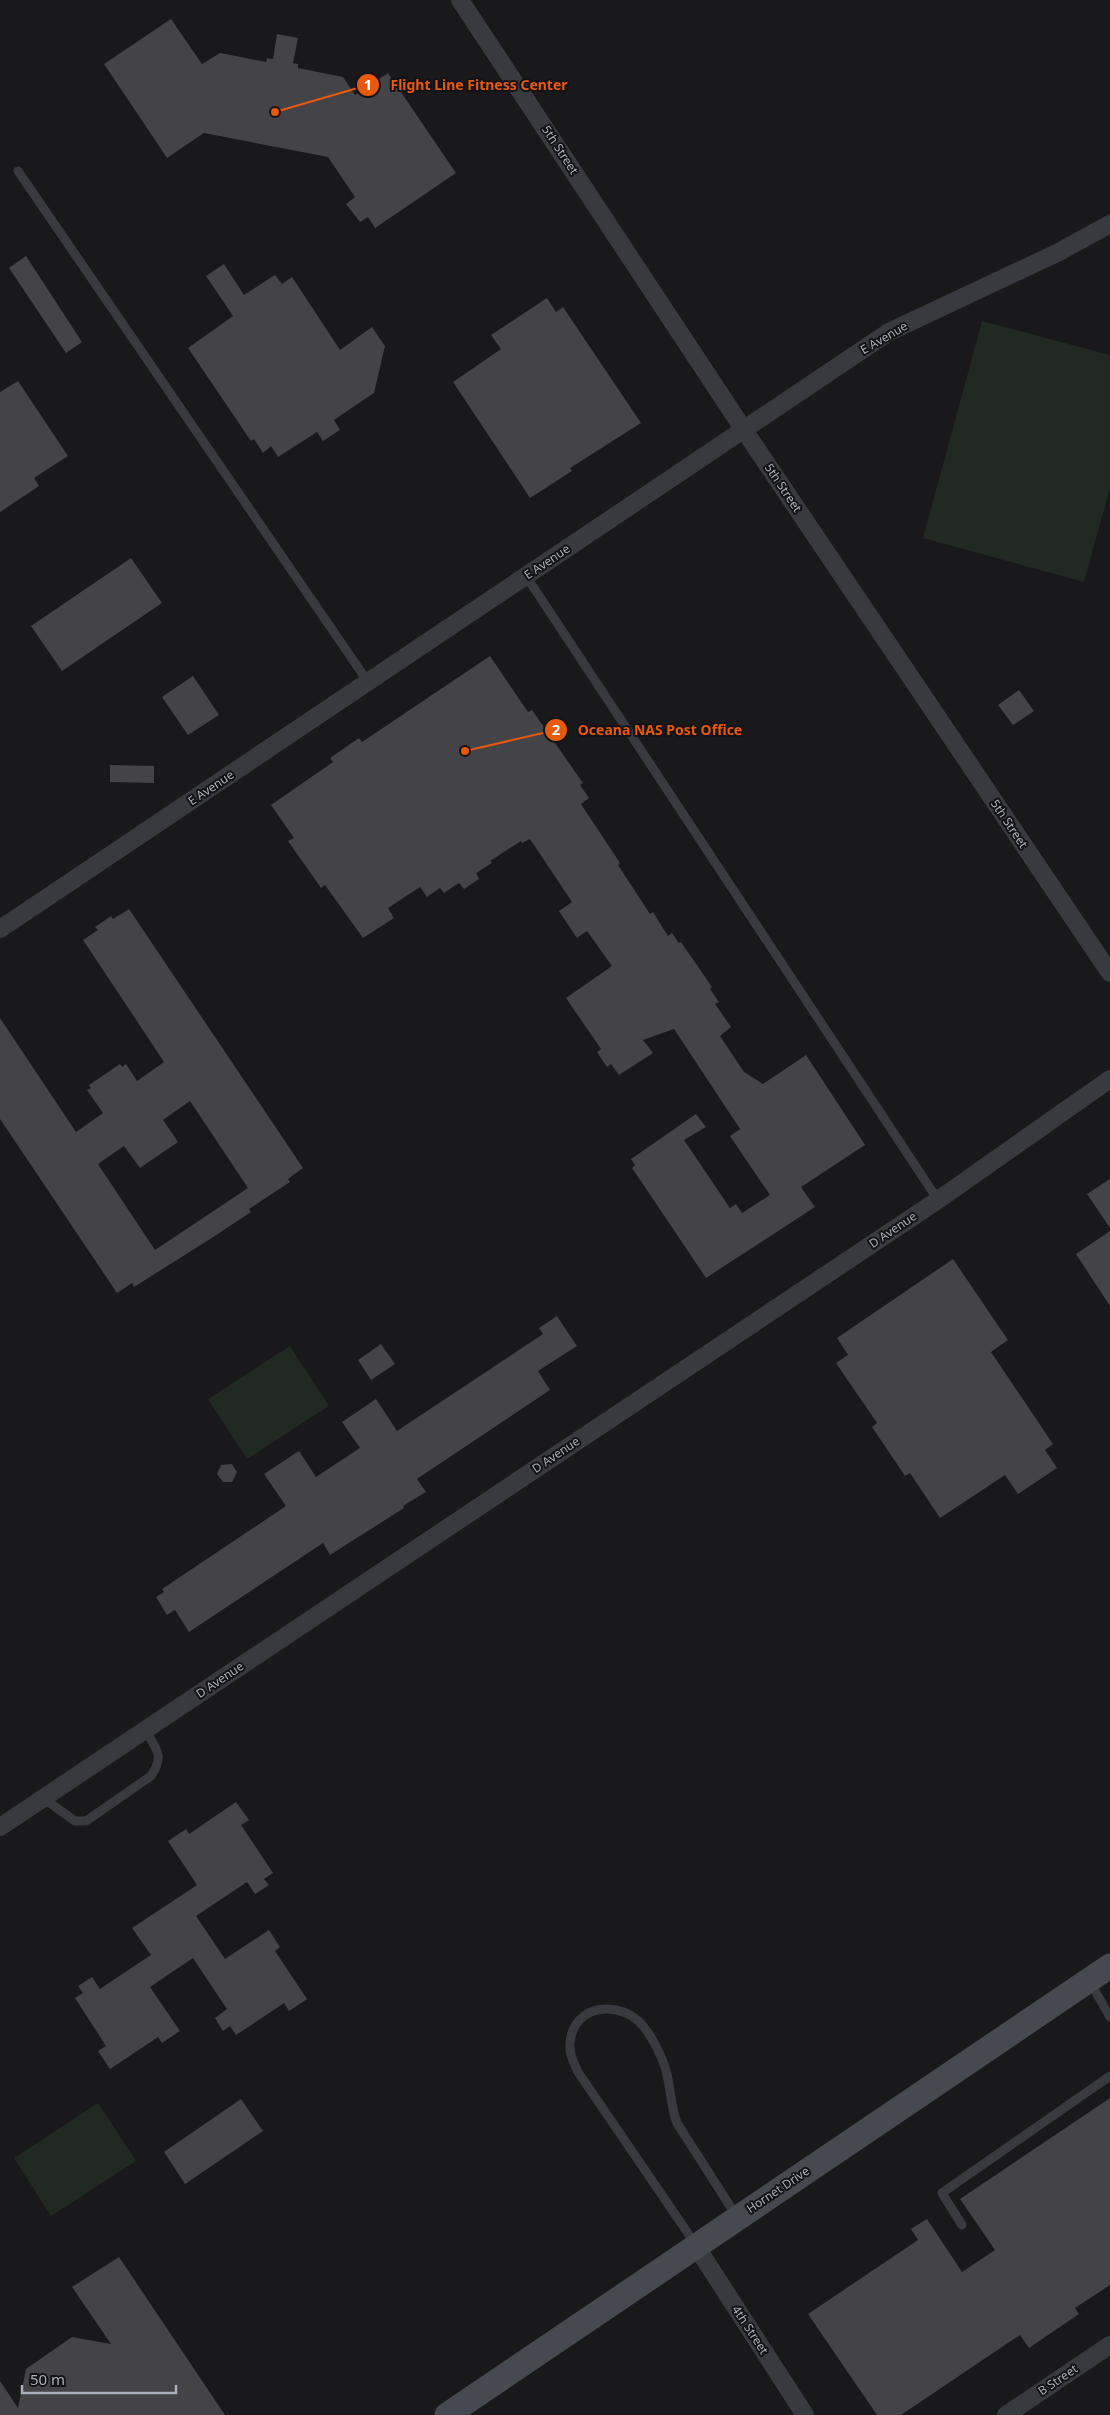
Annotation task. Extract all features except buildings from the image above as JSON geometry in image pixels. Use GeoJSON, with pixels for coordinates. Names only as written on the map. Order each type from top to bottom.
{"type":"FeatureCollection","features":[{"type":"Feature","properties":{"kind":"main road","name":"Hornet Drive"},"geometry":{"type":"LineString","coordinates":[[447,2415],[1110,1966]]}},
{"type":"Feature","properties":{"kind":"street","name":"5th Street"},"geometry":{"type":"LineString","coordinates":[[460,0],[744,430],[1110,973]]}},
{"type":"Feature","properties":{"kind":"street","name":"E Avenue"},"geometry":{"type":"LineString","coordinates":[[0,929],[890,332],[1059,252],[1110,224]]}},
{"type":"Feature","properties":{"kind":"street","name":"D Avenue"},"geometry":{"type":"LineString","coordinates":[[0,1827],[938,1200],[1110,1079]]}},
{"type":"Feature","properties":{"kind":"street","name":"4th Street"},"geometry":{"type":"LineString","coordinates":[[696,2246],[804,2415]]}},
{"type":"Feature","properties":{"kind":"street","name":"B Street"},"geometry":{"type":"LineString","coordinates":[[1006,2415],[1110,2345]]}},
{"type":"Feature","properties":{"kind":"lane"},"geometry":{"type":"LineString","coordinates":[[18,171],[368,682]]}},
{"type":"Feature","properties":{"kind":"lane"},"geometry":{"type":"LineString","coordinates":[[526,576],[938,1200]]}},
{"type":"Feature","properties":{"kind":"lane"},"geometry":{"type":"LineString","coordinates":[[43,1798],[75,1821],[86,1821],[151,1776],[157,1767],[159,1754],[145,1730]]}},
{"type":"Feature","properties":{"kind":"lane"},"geometry":{"type":"LineString","coordinates":[[1089,1980],[1110,2017]]}},
{"type":"Feature","properties":{"kind":"lane"},"geometry":{"type":"LineString","coordinates":[[696,2246],[578,2072],[571,2055],[570,2043],[575,2025],[589,2011],[618,2009],[634,2017],[644,2027],[665,2067],[671,2108],[677,2123],[737,2217]]}},
{"type":"Feature","properties":{"kind":"lane"},"geometry":{"type":"LineString","coordinates":[[962,2225],[942,2193],[1110,2076]]}},
{"type":"Feature","properties":{"kind":"shaded area"},"geometry":{"type":"Polygon","coordinates":[[[982,321],[1110,355],[1110,488],[1084,582],[923,538],[982,321]]]}},
{"type":"Feature","properties":{"kind":"shaded area"},"geometry":{"type":"Polygon","coordinates":[[[290,1346],[329,1406],[247,1459],[208,1399],[290,1346]]]}},
{"type":"Feature","properties":{"kind":"shaded area"},"geometry":{"type":"Polygon","coordinates":[[[98,2103],[136,2161],[51,2216],[14,2158],[98,2103]]]}},
{"type":"Feature","properties":{"kind":"place","name":"Flight Line Fitness Center"},"geometry":{"type":"Point","coordinates":[275,112]}},
{"type":"Feature","properties":{"kind":"place","name":"Oceana NAS Post Office"},"geometry":{"type":"Point","coordinates":[465,751]}}]}
